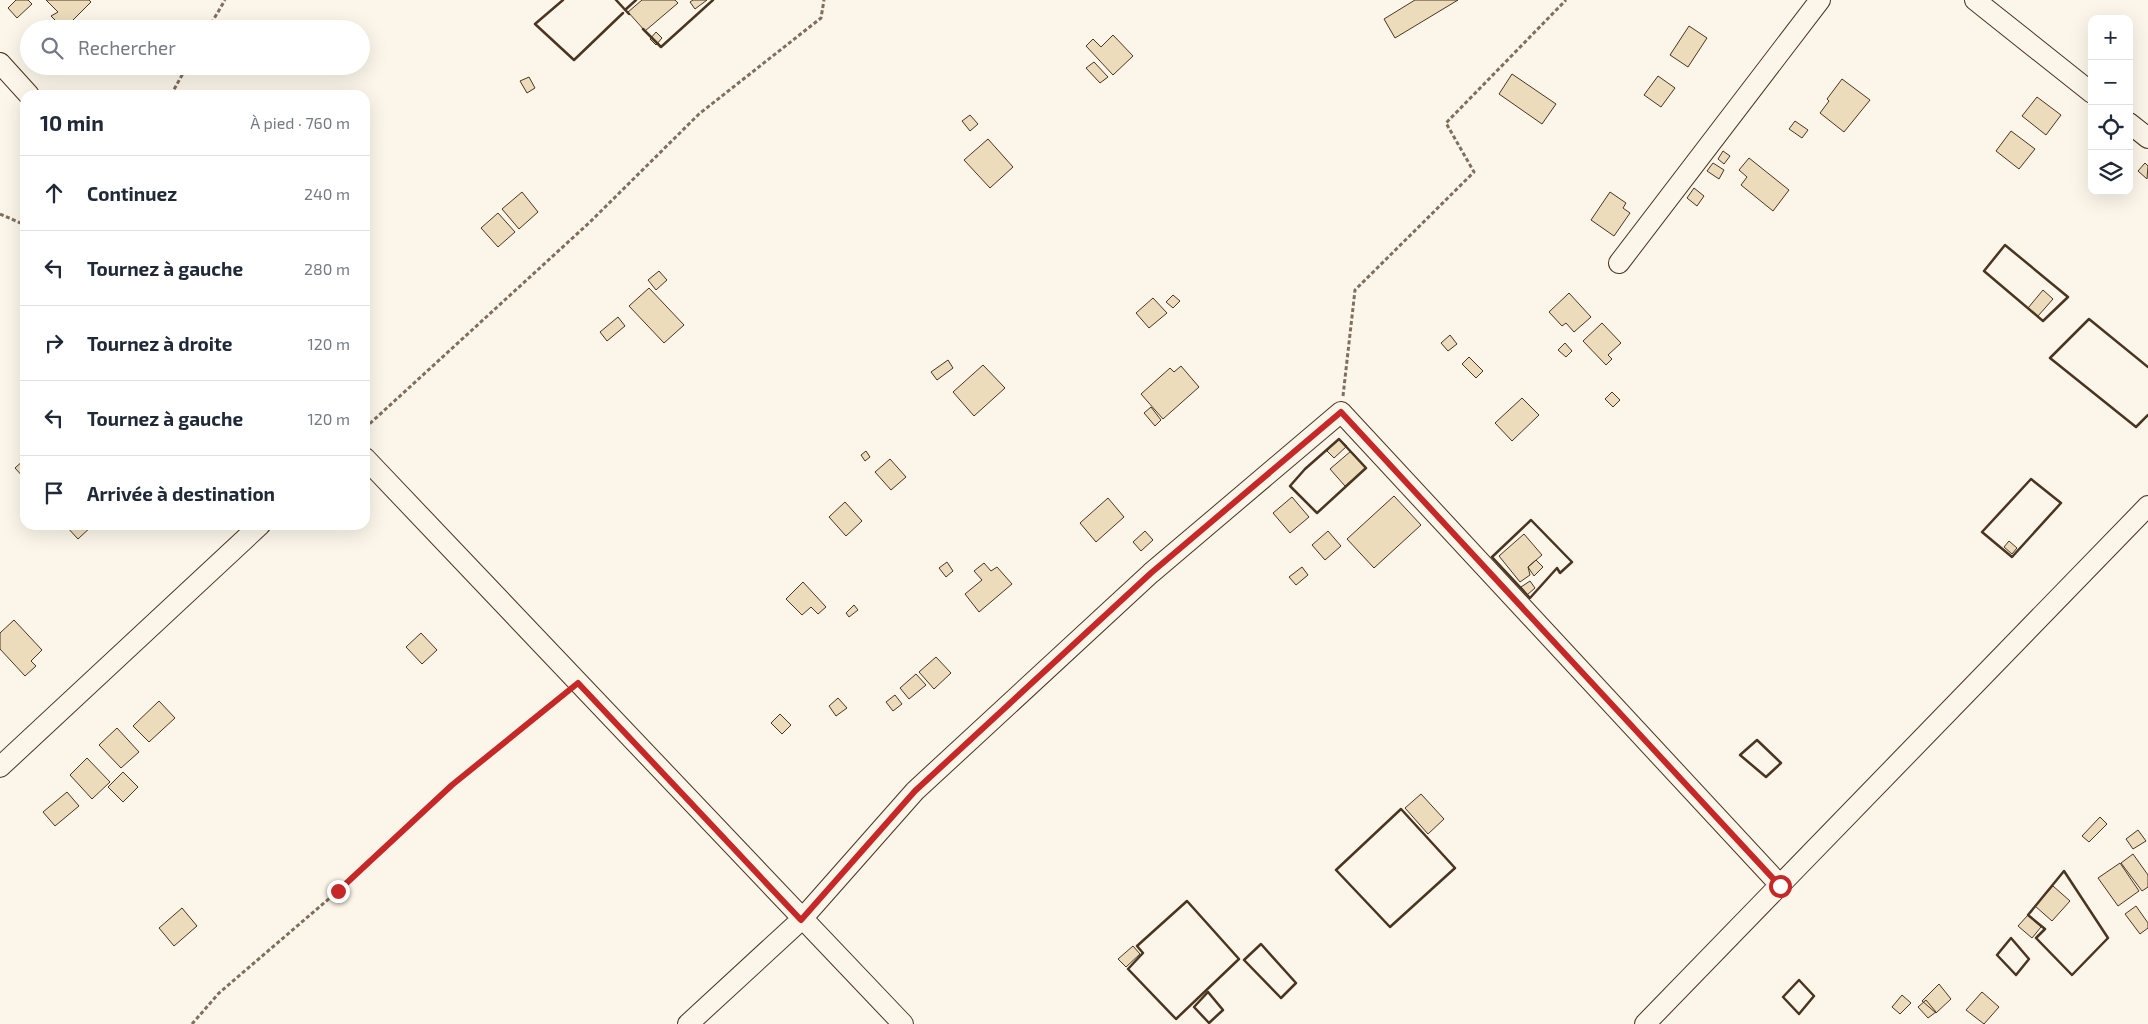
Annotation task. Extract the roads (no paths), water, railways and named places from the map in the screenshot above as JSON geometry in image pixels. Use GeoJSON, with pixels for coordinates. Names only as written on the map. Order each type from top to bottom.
{"type":"FeatureCollection","features":[{"type":"Feature","properties":{"kind":"street"},"geometry":{"type":"LineString","coordinates":[[1618,263],[1820,0]]}},
{"type":"Feature","properties":{"kind":"street"},"geometry":{"type":"LineString","coordinates":[[1975,0],[2088,90]]}},
{"type":"Feature","properties":{"kind":"street"},"geometry":{"type":"LineString","coordinates":[[0,63],[25,90]]}},
{"type":"Feature","properties":{"kind":"street"},"geometry":{"type":"LineString","coordinates":[[2133,126],[2148,138]]}},
{"type":"Feature","properties":{"kind":"street"},"geometry":{"type":"LineString","coordinates":[[688,1024],[801,920],[915,791],[1151,573],[1341,412],[1780,886]]}},
{"type":"Feature","properties":{"kind":"street"},"geometry":{"type":"LineString","coordinates":[[370,463],[801,920],[903,1024]]}},
{"type":"Feature","properties":{"kind":"street"},"geometry":{"type":"LineString","coordinates":[[1646,1024],[2148,506]]}},
{"type":"Feature","properties":{"kind":"street"},"geometry":{"type":"LineString","coordinates":[[0,768],[255,530]]}}]}
